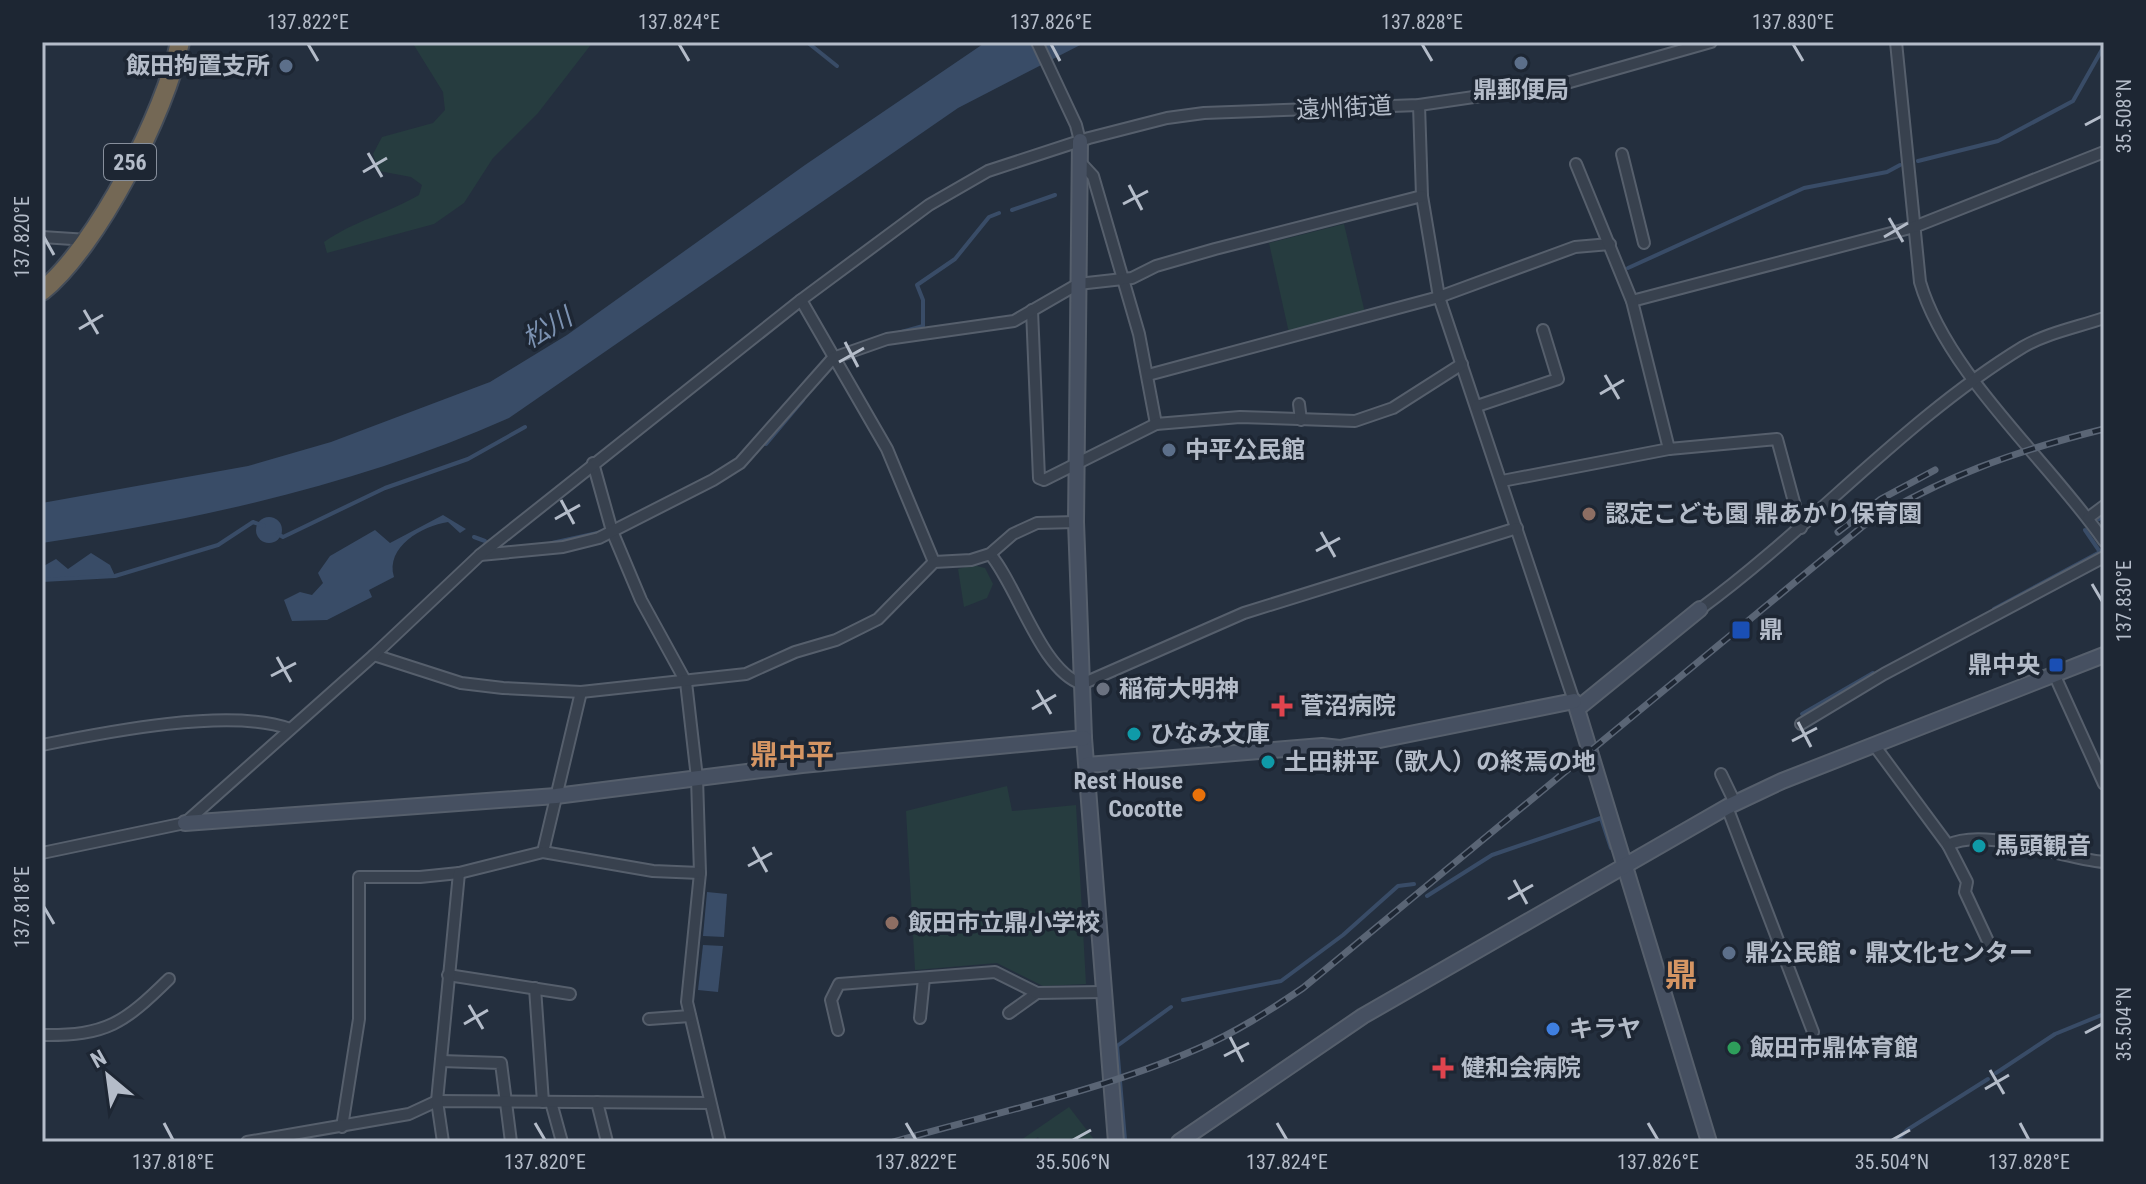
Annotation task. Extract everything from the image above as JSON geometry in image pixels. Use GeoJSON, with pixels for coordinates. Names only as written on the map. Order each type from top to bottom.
{"type":"FeatureCollection","features":[{"type":"Feature","properties":{"kind":"highway","name":"256"},"geometry":{"type":"LineString","coordinates":[[42,291],[72,263],[92,234],[165,97],[180,42]]}},
{"type":"Feature","properties":{"kind":"street"},"geometry":{"type":"LineString","coordinates":[[1037,42],[1052,70],[1080,141],[1076,522],[1084,738],[1116,1142]]}},
{"type":"Feature","properties":{"kind":"street","name":"遠州街道"},"geometry":{"type":"LineString","coordinates":[[185,823],[374,655],[480,555],[593,463],[801,300],[949,192],[990,170],[1080,141],[1167,118],[1204,113],[1419,105],[1563,84],[1711,42]]}},
{"type":"Feature","properties":{"kind":"street"},"geometry":{"type":"LineString","coordinates":[[1896,42],[1914,227],[1926,303],[1940,331],[1976,381],[2104,541]]}},
{"type":"Feature","properties":{"kind":"street"},"geometry":{"type":"LineString","coordinates":[[1419,105],[1422,196],[1439,297],[1575,705],[1709,1142]]}},
{"type":"Feature","properties":{"kind":"street"},"geometry":{"type":"LineString","coordinates":[[1632,301],[1914,227],[2104,152]]}},
{"type":"Feature","properties":{"kind":"street"},"geometry":{"type":"LineString","coordinates":[[1622,154],[1644,243]]}},
{"type":"Feature","properties":{"kind":"street"},"geometry":{"type":"LineString","coordinates":[[1078,160],[1093,176],[1148,375],[1156,424]]}},
{"type":"Feature","properties":{"kind":"street"},"geometry":{"type":"LineString","coordinates":[[1576,164],[1632,301],[1669,449]]}},
{"type":"Feature","properties":{"kind":"street"},"geometry":{"type":"LineString","coordinates":[[480,555],[563,547],[612,531],[735,468],[833,358],[887,339],[1014,321],[1078,284],[1121,280],[1215,249],[1422,196]]}},
{"type":"Feature","properties":{"kind":"street"},"geometry":{"type":"LineString","coordinates":[[42,237],[92,234]]}},
{"type":"Feature","properties":{"kind":"street"},"geometry":{"type":"LineString","coordinates":[[1148,375],[1439,297],[1575,247],[1610,244]]}},
{"type":"Feature","properties":{"kind":"street"},"geometry":{"type":"LineString","coordinates":[[801,300],[887,449],[934,562]]}},
{"type":"Feature","properties":{"kind":"street"},"geometry":{"type":"LineString","coordinates":[[1032,310],[1039,478],[1044,480],[1156,424],[1240,417],[1355,421],[1393,408],[1462,364]]}},
{"type":"Feature","properties":{"kind":"street"},"geometry":{"type":"LineString","coordinates":[[1087,765],[1322,746],[1340,748],[1575,705],[1801,528],[1886,451],[1976,381],[2025,346],[2104,318]]}},
{"type":"Feature","properties":{"kind":"street"},"geometry":{"type":"LineString","coordinates":[[1477,406],[1558,379],[1543,330]]}},
{"type":"Feature","properties":{"kind":"street"},"geometry":{"type":"LineString","coordinates":[[1299,404],[1301,420]]}},
{"type":"Feature","properties":{"kind":"street"},"geometry":{"type":"LineString","coordinates":[[1502,481],[1669,449],[1777,439],[1801,528]]}},
{"type":"Feature","properties":{"kind":"street"},"geometry":{"type":"LineString","coordinates":[[593,463],[612,531],[641,600],[686,682],[697,778],[700,873],[687,1002],[720,1142]]}},
{"type":"Feature","properties":{"kind":"street"},"geometry":{"type":"LineString","coordinates":[[2088,518],[2104,506]]}},
{"type":"Feature","properties":{"kind":"street"},"geometry":{"type":"LineString","coordinates":[[374,655],[461,683],[581,692],[746,674],[864,627],[894,606],[934,562],[971,560],[990,554],[1013,534],[1037,523],[1076,522]]}},
{"type":"Feature","properties":{"kind":"street"},"geometry":{"type":"LineString","coordinates":[[990,554],[1006,573],[1035,634],[1055,664],[1072,680],[1082,684],[1244,613],[1517,528]]}},
{"type":"Feature","properties":{"kind":"street"},"geometry":{"type":"LineString","coordinates":[[1801,724],[1884,674],[2104,557]]}},
{"type":"Feature","properties":{"kind":"street"},"geometry":{"type":"LineString","coordinates":[[1179,1142],[1363,1016],[1731,805],[2104,655]]}},
{"type":"Feature","properties":{"kind":"street"},"geometry":{"type":"LineString","coordinates":[[2054,674],[2104,784]]}},
{"type":"Feature","properties":{"kind":"street"},"geometry":{"type":"LineString","coordinates":[[543,852],[581,692]]}},
{"type":"Feature","properties":{"kind":"street"},"geometry":{"type":"LineString","coordinates":[[42,745],[222,719],[270,721],[290,729]]}},
{"type":"Feature","properties":{"kind":"street"},"geometry":{"type":"LineString","coordinates":[[42,853],[185,823],[556,796],[984,746],[1084,738]]}},
{"type":"Feature","properties":{"kind":"street"},"geometry":{"type":"LineString","coordinates":[[1874,745],[1948,845],[1967,882],[1965,892],[1993,952]]}},
{"type":"Feature","properties":{"kind":"street"},"geometry":{"type":"LineString","coordinates":[[1721,774],[1813,1032]]}},
{"type":"Feature","properties":{"kind":"street"},"geometry":{"type":"LineString","coordinates":[[1948,845],[1957,840],[1983,840],[2104,862]]}},
{"type":"Feature","properties":{"kind":"street"},"geometry":{"type":"LineString","coordinates":[[342,1127],[359,1019],[359,877],[420,877],[459,873],[543,852],[653,871],[700,873]]}},
{"type":"Feature","properties":{"kind":"street"},"geometry":{"type":"LineString","coordinates":[[443,1142],[437,1101],[459,873]]}},
{"type":"Feature","properties":{"kind":"street"},"geometry":{"type":"LineString","coordinates":[[838,1030],[831,1000],[839,984],[995,972],[1037,993],[1102,992]]}},
{"type":"Feature","properties":{"kind":"street"},"geometry":{"type":"LineString","coordinates":[[448,975],[570,994]]}},
{"type":"Feature","properties":{"kind":"street"},"geometry":{"type":"LineString","coordinates":[[920,1018],[924,978]]}},
{"type":"Feature","properties":{"kind":"street"},"geometry":{"type":"LineString","coordinates":[[42,1035],[70,1035],[117,1024],[136,1011],[169,979]]}},
{"type":"Feature","properties":{"kind":"street"},"geometry":{"type":"LineString","coordinates":[[535,988],[547,1102],[562,1142]]}},
{"type":"Feature","properties":{"kind":"street"},"geometry":{"type":"LineString","coordinates":[[1009,1013],[1037,993]]}},
{"type":"Feature","properties":{"kind":"street"},"geometry":{"type":"LineString","coordinates":[[649,1019],[690,1016]]}},
{"type":"Feature","properties":{"kind":"street"},"geometry":{"type":"LineString","coordinates":[[441,1061],[501,1063],[511,1142]]}},
{"type":"Feature","properties":{"kind":"street"},"geometry":{"type":"LineString","coordinates":[[247,1142],[409,1114],[437,1101],[710,1103]]}},
{"type":"Feature","properties":{"kind":"street"},"geometry":{"type":"LineString","coordinates":[[597,1102],[607,1142]]}},
{"type":"Feature","properties":{"kind":"green space"},"geometry":{"type":"Polygon","coordinates":[[[412,42],[593,42],[538,113],[493,158],[464,203],[434,224],[327,253],[324,242],[335,235],[419,195],[422,185],[411,177],[379,171],[373,154],[382,137],[433,123],[445,110],[443,92],[412,42]]]}},
{"type":"Feature","properties":{"kind":"green space"},"geometry":{"type":"Polygon","coordinates":[[[1344,224],[1365,313],[1289,333],[1269,243],[1344,224]]]}},
{"type":"Feature","properties":{"kind":"green space"},"geometry":{"type":"Polygon","coordinates":[[[973,565],[985,568],[993,584],[987,598],[964,607],[958,569],[973,565]]]}},
{"type":"Feature","properties":{"kind":"green space"},"geometry":{"type":"Polygon","coordinates":[[[1007,786],[1012,811],[1076,805],[1086,984],[1043,986],[997,963],[915,970],[906,811],[1007,786]]]}},
{"type":"Feature","properties":{"kind":"green space"},"geometry":{"type":"Polygon","coordinates":[[[1069,1107],[1096,1142],[1041,1142],[1038,1137],[1031,1142],[1018,1142],[1069,1107]]]}},
{"type":"Feature","properties":{"kind":"water"},"geometry":{"type":"Polygon","coordinates":[[[986,42],[1086,42],[958,108],[509,418],[396,462],[280,496],[162,523],[42,543],[42,503],[248,466],[331,442],[490,382],[567,335],[805,165],[986,42]]]}},
{"type":"Feature","properties":{"kind":"water"},"geometry":{"type":"Polygon","coordinates":[[[443,515],[466,529],[460,533],[448,522],[417,533],[400,547],[395,556],[394,577],[369,590],[372,597],[327,620],[292,621],[284,600],[300,592],[312,595],[323,583],[318,573],[330,556],[375,530],[390,543],[443,515]]]}},
{"type":"Feature","properties":{"kind":"water"},"geometry":{"type":"Polygon","coordinates":[[[269,517],[278,521],[282,530],[278,539],[269,543],[260,539],[256,530],[260,521],[269,517]]]}},
{"type":"Feature","properties":{"kind":"water"},"geometry":{"type":"Polygon","coordinates":[[[91,553],[110,565],[115,576],[42,580],[42,567],[56,559],[68,569],[91,553]]]}},
{"type":"Feature","properties":{"kind":"water"},"geometry":{"type":"Polygon","coordinates":[[[707,892],[727,894],[724,937],[703,936],[707,892]]]}},
{"type":"Feature","properties":{"kind":"water"},"geometry":{"type":"Polygon","coordinates":[[[703,945],[723,946],[718,992],[698,990],[703,945]]]}},
{"type":"Feature","properties":{"kind":"waterway"},"geometry":{"type":"LineString","coordinates":[[807,42],[837,66]]}},
{"type":"Feature","properties":{"kind":"waterway"},"geometry":{"type":"LineString","coordinates":[[1918,161],[1998,141],[2073,101],[2104,46]]}},
{"type":"Feature","properties":{"kind":"waterway"},"geometry":{"type":"LineString","coordinates":[[1628,268],[1804,188],[1887,172],[1900,165]]}},
{"type":"Feature","properties":{"kind":"waterway"},"geometry":{"type":"LineString","coordinates":[[1012,210],[1055,195]]}},
{"type":"Feature","properties":{"kind":"waterway"},"geometry":{"type":"LineString","coordinates":[[898,333],[923,326],[923,300],[917,285],[955,259],[989,217],[999,213]]}},
{"type":"Feature","properties":{"kind":"waterway"},"geometry":{"type":"LineString","coordinates":[[766,444],[803,400]]}},
{"type":"Feature","properties":{"kind":"waterway"},"geometry":{"type":"LineString","coordinates":[[278,534],[283,537],[385,488],[468,459],[525,427]]}},
{"type":"Feature","properties":{"kind":"waterway"},"geometry":{"type":"LineString","coordinates":[[2099,519],[2104,515]]}},
{"type":"Feature","properties":{"kind":"waterway"},"geometry":{"type":"LineString","coordinates":[[42,580],[115,576],[218,545],[253,522],[264,526]]}},
{"type":"Feature","properties":{"kind":"waterway"},"geometry":{"type":"LineString","coordinates":[[1994,609],[2100,552],[2085,530]]}},
{"type":"Feature","properties":{"kind":"waterway"},"geometry":{"type":"LineString","coordinates":[[552,543],[602,532]]}},
{"type":"Feature","properties":{"kind":"waterway"},"geometry":{"type":"LineString","coordinates":[[474,537],[485,541]]}},
{"type":"Feature","properties":{"kind":"waterway"},"geometry":{"type":"LineString","coordinates":[[1802,714],[1873,673]]}},
{"type":"Feature","properties":{"kind":"waterway"},"geometry":{"type":"LineString","coordinates":[[1427,896],[1492,855],[1601,818],[1611,848]]}},
{"type":"Feature","properties":{"kind":"waterway"},"geometry":{"type":"LineString","coordinates":[[1183,1000],[1281,981],[1343,935],[1398,886],[1414,884]]}},
{"type":"Feature","properties":{"kind":"waterway"},"geometry":{"type":"LineString","coordinates":[[1125,1140],[1117,1046],[1171,1007]]}},
{"type":"Feature","properties":{"kind":"waterway"},"geometry":{"type":"LineString","coordinates":[[1996,1073],[2055,1034],[2104,1014]]}},
{"type":"Feature","properties":{"kind":"waterway"},"geometry":{"type":"LineString","coordinates":[[1895,1142],[1907,1130],[1988,1079]]}},
{"type":"Feature","properties":{"kind":"railway"},"geometry":{"type":"LineString","coordinates":[[893,1142],[1123,1077],[1197,1049],[1252,1021],[1303,988],[1863,526],[1921,493],[1979,467],[2104,429]]}},
{"type":"Feature","properties":{"kind":"railway"},"geometry":{"type":"LineString","coordinates":[[1838,532],[1881,499],[1935,470]]}},
{"type":"Feature","properties":{"kind":"place","name":"鼎郵便局"},"geometry":{"type":"Point","coordinates":[1521,63]}},
{"type":"Feature","properties":{"kind":"place","name":"飯田拘置支所"},"geometry":{"type":"Point","coordinates":[286,66]}},
{"type":"Feature","properties":{"kind":"place","name":"中平公民館"},"geometry":{"type":"Point","coordinates":[1169,450]}},
{"type":"Feature","properties":{"kind":"place","name":"認定こども園 鼎あかり保育園"},"geometry":{"type":"Point","coordinates":[1589,514]}},
{"type":"Feature","properties":{"kind":"place","name":"鼎"},"geometry":{"type":"Point","coordinates":[1741,630]}},
{"type":"Feature","properties":{"kind":"place","name":"鼎中央"},"geometry":{"type":"Point","coordinates":[2056,665]}},
{"type":"Feature","properties":{"kind":"place","name":"稲荷大明神"},"geometry":{"type":"Point","coordinates":[1103,689]}},
{"type":"Feature","properties":{"kind":"place","name":"菅沼病院"},"geometry":{"type":"Point","coordinates":[1282,706]}},
{"type":"Feature","properties":{"kind":"place","name":"ひなみ文庫"},"geometry":{"type":"Point","coordinates":[1134,734]}},
{"type":"Feature","properties":{"kind":"place","name":"土田耕平（歌人）の終焉の地"},"geometry":{"type":"Point","coordinates":[1268,762]}},
{"type":"Feature","properties":{"kind":"place","name":"Rest House Cocotte"},"geometry":{"type":"Point","coordinates":[1199,795]}},
{"type":"Feature","properties":{"kind":"place","name":"馬頭観音"},"geometry":{"type":"Point","coordinates":[1979,846]}},
{"type":"Feature","properties":{"kind":"place","name":"飯田市立鼎小学校"},"geometry":{"type":"Point","coordinates":[892,923]}},
{"type":"Feature","properties":{"kind":"place","name":"鼎公民館・鼎文化センター"},"geometry":{"type":"Point","coordinates":[1729,953]}},
{"type":"Feature","properties":{"kind":"place","name":"キラヤ"},"geometry":{"type":"Point","coordinates":[1553,1029]}},
{"type":"Feature","properties":{"kind":"place","name":"飯田市鼎体育館"},"geometry":{"type":"Point","coordinates":[1734,1048]}},
{"type":"Feature","properties":{"kind":"place","name":"健和会病院"},"geometry":{"type":"Point","coordinates":[1443,1068]}},
{"type":"Feature","properties":{"kind":"district","name":"鼎中平"},"geometry":{"type":"Point","coordinates":[792,754]}},
{"type":"Feature","properties":{"kind":"district","name":"鼎"},"geometry":{"type":"Point","coordinates":[1681,975]}},
{"type":"Feature","properties":{"kind":"water label","name":"松川"},"geometry":{"type":"Point","coordinates":[547,328]}}]}
